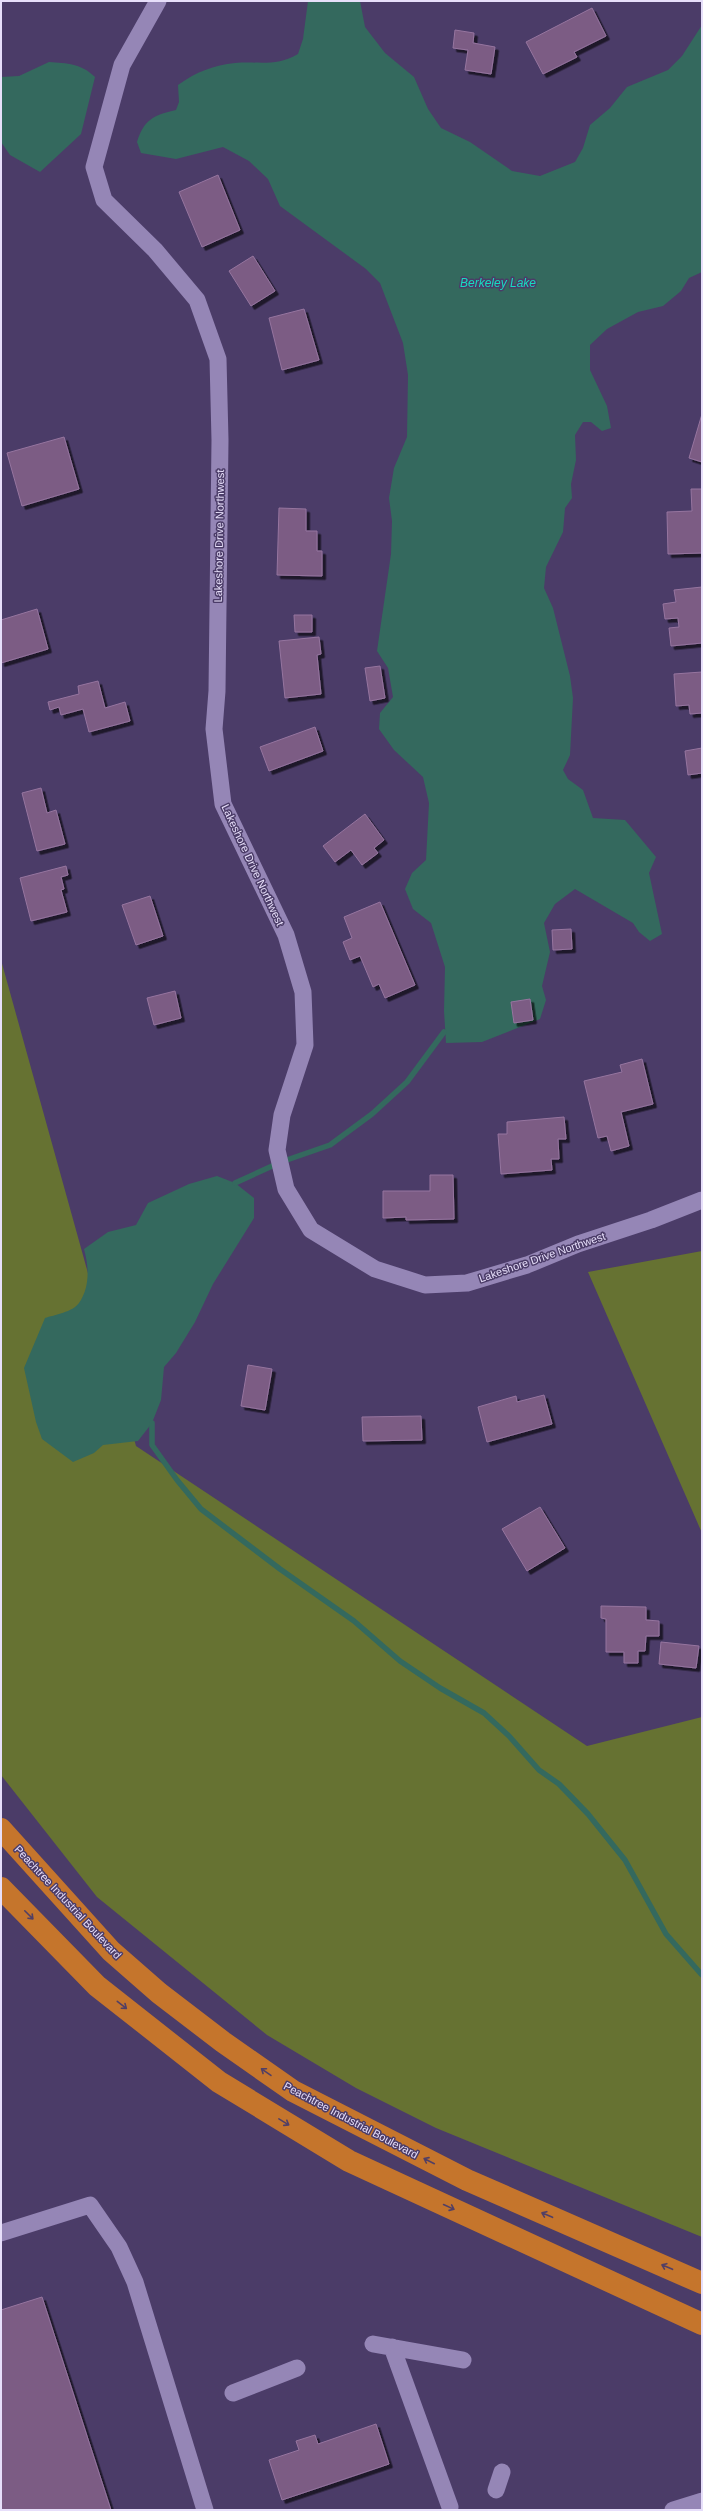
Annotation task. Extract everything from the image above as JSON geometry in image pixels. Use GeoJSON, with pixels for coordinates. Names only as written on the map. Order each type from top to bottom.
{"type":"FeatureCollection","features":[{"type":"Feature","properties":{"kind":"highway","name":"Peachtree Industrial Boulevard"},"geometry":{"type":"LineString","coordinates":[[1,1829],[111,1951],[218,2038],[294,2090],[467,2180],[702,2283]]}},
{"type":"Feature","properties":{"kind":"highway"},"geometry":{"type":"LineString","coordinates":[[1,1888],[97,1986],[219,2082],[349,2161],[702,2324]]}},
{"type":"Feature","properties":{"kind":"street","name":"Lakeshore Drive Northwest"},"geometry":{"type":"LineString","coordinates":[[158,1],[122,65],[94,167],[104,200],[155,250],[197,300],[218,359],[220,440],[217,691],[214,729],[223,804],[286,935],[303,992],[306,1045],[282,1115],[277,1150],[286,1189],[311,1230],[375,1269],[426,1285],[467,1283],[527,1265],[702,1200]]}},
{"type":"Feature","properties":{"kind":"street"},"geometry":{"type":"LineString","coordinates":[[1,2233],[90,2205],[119,2247],[135,2282],[205,2510]]}},
{"type":"Feature","properties":{"kind":"street"},"geometry":{"type":"LineString","coordinates":[[373,2344],[463,2360]]}},
{"type":"Feature","properties":{"kind":"street"},"geometry":{"type":"LineString","coordinates":[[392,2347],[450,2507]]}},
{"type":"Feature","properties":{"kind":"street"},"geometry":{"type":"LineString","coordinates":[[233,2393],[297,2368]]}},
{"type":"Feature","properties":{"kind":"street"},"geometry":{"type":"LineString","coordinates":[[496,2490],[502,2472]]}},
{"type":"Feature","properties":{"kind":"street"},"geometry":{"type":"LineString","coordinates":[[673,2510],[702,2501]]}},
{"type":"Feature","properties":{"kind":"green space"},"geometry":{"type":"Polygon","coordinates":[[[1,960],[136,1446],[587,1746],[702,1717],[702,2237],[436,2128],[356,2088],[267,2035],[97,1897],[1,1775],[1,960]]]}},
{"type":"Feature","properties":{"kind":"green space"},"geometry":{"type":"Polygon","coordinates":[[[702,1251],[702,1533],[588,1272],[702,1251]]]}},
{"type":"Feature","properties":{"kind":"water","name":"Berkeley Lake"},"geometry":{"type":"Polygon","coordinates":[[[308,1],[360,1],[365,27],[385,53],[414,77],[428,109],[441,128],[470,142],[512,171],[540,176],[575,162],[583,148],[590,125],[610,108],[627,87],[668,70],[682,56],[702,25],[702,272],[689,278],[681,291],[663,306],[638,312],[607,329],[590,345],[590,370],[607,406],[611,428],[602,431],[591,422],[583,422],[575,435],[576,460],[571,484],[572,498],[565,508],[563,532],[546,567],[544,588],[553,608],[570,676],[573,698],[570,755],[563,770],[568,779],[583,790],[593,818],[625,820],[656,857],[649,873],[662,934],[650,941],[639,932],[633,923],[575,889],[555,904],[544,923],[550,952],[542,986],[546,1000],[540,1019],[482,1042],[446,1043],[444,1011],[445,967],[431,923],[413,909],[405,889],[412,873],[426,860],[429,803],[423,777],[394,750],[379,729],[380,713],[393,697],[388,668],[377,651],[391,554],[392,521],[389,498],[394,468],[407,437],[408,375],[403,343],[380,283],[366,269],[280,206],[268,179],[249,161],[223,147],[176,159],[141,153],[137,142],[143,128],[150,120],[161,114],[176,110],[179,102],[178,85],[192,76],[220,65],[283,61],[298,54],[303,39],[308,1]]]}},
{"type":"Feature","properties":{"kind":"water"},"geometry":{"type":"Polygon","coordinates":[[[49,62],[74,65],[85,69],[95,77],[81,134],[40,172],[10,155],[1,142],[1,77],[19,76],[49,62]]]}},
{"type":"Feature","properties":{"kind":"water"},"geometry":{"type":"Polygon","coordinates":[[[217,1176],[235,1183],[254,1198],[254,1218],[213,1284],[195,1322],[176,1353],[164,1367],[161,1400],[152,1423],[138,1441],[103,1445],[94,1453],[73,1462],[42,1439],[36,1422],[24,1368],[45,1318],[72,1309],[83,1297],[88,1277],[84,1249],[108,1232],[136,1225],[148,1203],[189,1184],[217,1176]]]}},
{"type":"Feature","properties":{"kind":"building"},"geometry":{"type":"Polygon","coordinates":[[[592,8],[606,36],[574,52],[577,57],[543,74],[526,42],[592,8]]]}},
{"type":"Feature","properties":{"kind":"building"},"geometry":{"type":"Polygon","coordinates":[[[455,30],[474,33],[473,43],[495,47],[491,74],[465,70],[468,50],[453,48],[455,30]]]}},
{"type":"Feature","properties":{"kind":"building"},"geometry":{"type":"Polygon","coordinates":[[[218,175],[240,230],[202,247],[179,192],[218,175]]]}},
{"type":"Feature","properties":{"kind":"building"},"geometry":{"type":"Polygon","coordinates":[[[253,256],[275,291],[251,306],[229,271],[253,256]]]}},
{"type":"Feature","properties":{"kind":"building"},"geometry":{"type":"Polygon","coordinates":[[[304,309],[319,360],[282,370],[269,318],[304,309]]]}},
{"type":"Feature","properties":{"kind":"building"},"geometry":{"type":"Polygon","coordinates":[[[702,414],[702,462],[689,458],[702,414]]]}},
{"type":"Feature","properties":{"kind":"building"},"geometry":{"type":"Polygon","coordinates":[[[64,437],[79,489],[22,506],[7,453],[64,437]]]}},
{"type":"Feature","properties":{"kind":"building"},"geometry":{"type":"Polygon","coordinates":[[[691,489],[702,489],[702,553],[668,554],[667,512],[692,511],[691,489]]]}},
{"type":"Feature","properties":{"kind":"building"},"geometry":{"type":"Polygon","coordinates":[[[279,508],[306,509],[306,531],[317,531],[317,551],[322,551],[322,576],[277,575],[279,508]]]}},
{"type":"Feature","properties":{"kind":"building"},"geometry":{"type":"Polygon","coordinates":[[[702,587],[702,643],[671,646],[669,628],[679,627],[678,618],[665,619],[663,604],[676,602],[674,590],[702,587]]]}},
{"type":"Feature","properties":{"kind":"building"},"geometry":{"type":"Polygon","coordinates":[[[37,609],[48,649],[1,663],[1,620],[37,609]]]}},
{"type":"Feature","properties":{"kind":"building"},"geometry":{"type":"Polygon","coordinates":[[[294,615],[312,615],[312,632],[295,632],[294,615]]]}},
{"type":"Feature","properties":{"kind":"building"},"geometry":{"type":"Polygon","coordinates":[[[319,637],[321,654],[317,655],[321,694],[285,698],[279,641],[319,637]]]}},
{"type":"Feature","properties":{"kind":"building"},"geometry":{"type":"Polygon","coordinates":[[[380,666],[385,698],[370,701],[365,668],[380,666]]]}},
{"type":"Feature","properties":{"kind":"building"},"geometry":{"type":"Polygon","coordinates":[[[702,672],[702,713],[690,714],[689,705],[676,706],[674,674],[702,672]]]}},
{"type":"Feature","properties":{"kind":"building"},"geometry":{"type":"Polygon","coordinates":[[[98,681],[105,708],[125,702],[130,721],[89,732],[83,709],[61,715],[59,707],[50,710],[48,702],[79,694],[78,686],[98,681]]]}},
{"type":"Feature","properties":{"kind":"building"},"geometry":{"type":"Polygon","coordinates":[[[315,727],[323,751],[269,771],[260,747],[315,727]]]}},
{"type":"Feature","properties":{"kind":"building"},"geometry":{"type":"Polygon","coordinates":[[[702,748],[702,773],[688,775],[685,751],[702,748]]]}},
{"type":"Feature","properties":{"kind":"building"},"geometry":{"type":"Polygon","coordinates":[[[41,788],[47,813],[56,810],[65,844],[37,851],[22,793],[41,788]]]}},
{"type":"Feature","properties":{"kind":"building"},"geometry":{"type":"Polygon","coordinates":[[[365,814],[384,840],[374,848],[378,853],[362,865],[351,850],[335,862],[323,846],[365,814]]]}},
{"type":"Feature","properties":{"kind":"building"},"geometry":{"type":"Polygon","coordinates":[[[66,866],[68,875],[61,877],[64,889],[61,890],[67,912],[31,921],[20,878],[66,866]]]}},
{"type":"Feature","properties":{"kind":"building"},"geometry":{"type":"Polygon","coordinates":[[[150,896],[163,936],[136,945],[122,905],[150,896]]]}},
{"type":"Feature","properties":{"kind":"building"},"geometry":{"type":"Polygon","coordinates":[[[380,902],[415,985],[385,998],[379,984],[373,987],[360,956],[350,960],[343,942],[352,938],[344,917],[380,902]]]}},
{"type":"Feature","properties":{"kind":"building"},"geometry":{"type":"Polygon","coordinates":[[[571,929],[572,949],[553,950],[552,930],[571,929]]]}},
{"type":"Feature","properties":{"kind":"building"},"geometry":{"type":"Polygon","coordinates":[[[175,991],[181,1018],[154,1025],[147,998],[175,991]]]}},
{"type":"Feature","properties":{"kind":"building"},"geometry":{"type":"Polygon","coordinates":[[[530,999],[533,1020],[514,1023],[511,1002],[530,999]]]}},
{"type":"Feature","properties":{"kind":"building"},"geometry":{"type":"Polygon","coordinates":[[[642,1059],[653,1104],[621,1112],[629,1146],[611,1151],[607,1136],[598,1138],[584,1081],[622,1072],[620,1065],[642,1059]]]}},
{"type":"Feature","properties":{"kind":"building"},"geometry":{"type":"Polygon","coordinates":[[[564,1117],[566,1139],[558,1139],[559,1159],[551,1159],[552,1170],[501,1174],[498,1134],[507,1134],[507,1122],[564,1117]]]}},
{"type":"Feature","properties":{"kind":"building"},"geometry":{"type":"Polygon","coordinates":[[[430,1175],[453,1175],[454,1219],[406,1220],[406,1217],[383,1218],[383,1191],[430,1191],[430,1175]]]}},
{"type":"Feature","properties":{"kind":"building"},"geometry":{"type":"Polygon","coordinates":[[[248,1365],[272,1369],[265,1410],[241,1406],[248,1365]]]}},
{"type":"Feature","properties":{"kind":"building"},"geometry":{"type":"Polygon","coordinates":[[[544,1395],[552,1424],[487,1442],[478,1407],[516,1396],[517,1402],[544,1395]]]}},
{"type":"Feature","properties":{"kind":"building"},"geometry":{"type":"Polygon","coordinates":[[[421,1416],[422,1440],[363,1441],[362,1417],[421,1416]]]}},
{"type":"Feature","properties":{"kind":"building"},"geometry":{"type":"Polygon","coordinates":[[[540,1507],[565,1548],[527,1571],[502,1529],[540,1507]]]}},
{"type":"Feature","properties":{"kind":"building"},"geometry":{"type":"Polygon","coordinates":[[[601,1606],[646,1607],[646,1620],[659,1621],[659,1636],[646,1636],[645,1651],[638,1651],[638,1663],[624,1663],[624,1652],[606,1652],[606,1619],[601,1618],[601,1606]]]}},
{"type":"Feature","properties":{"kind":"building"},"geometry":{"type":"Polygon","coordinates":[[[661,1642],[699,1646],[696,1668],[659,1664],[661,1642]]]}},
{"type":"Feature","properties":{"kind":"building"},"geometry":{"type":"Polygon","coordinates":[[[42,2297],[111,2510],[1,2510],[1,2310],[42,2297]]]}},
{"type":"Feature","properties":{"kind":"building"},"geometry":{"type":"Polygon","coordinates":[[[376,2424],[389,2464],[282,2500],[269,2460],[299,2450],[296,2441],[315,2435],[318,2444],[376,2424]]]}},
{"type":"Feature","properties":{"kind":"waterway"},"geometry":{"type":"LineString","coordinates":[[235,1183],[281,1162],[330,1145],[372,1114],[407,1082],[444,1032]]}},
{"type":"Feature","properties":{"kind":"waterway"},"geometry":{"type":"LineString","coordinates":[[152,1423],[152,1445],[177,1480],[201,1509],[280,1569],[354,1621],[400,1661],[440,1688],[484,1713],[509,1736],[539,1770],[559,1784],[588,1814],[625,1860],[666,1934],[702,1975]]}}]}
